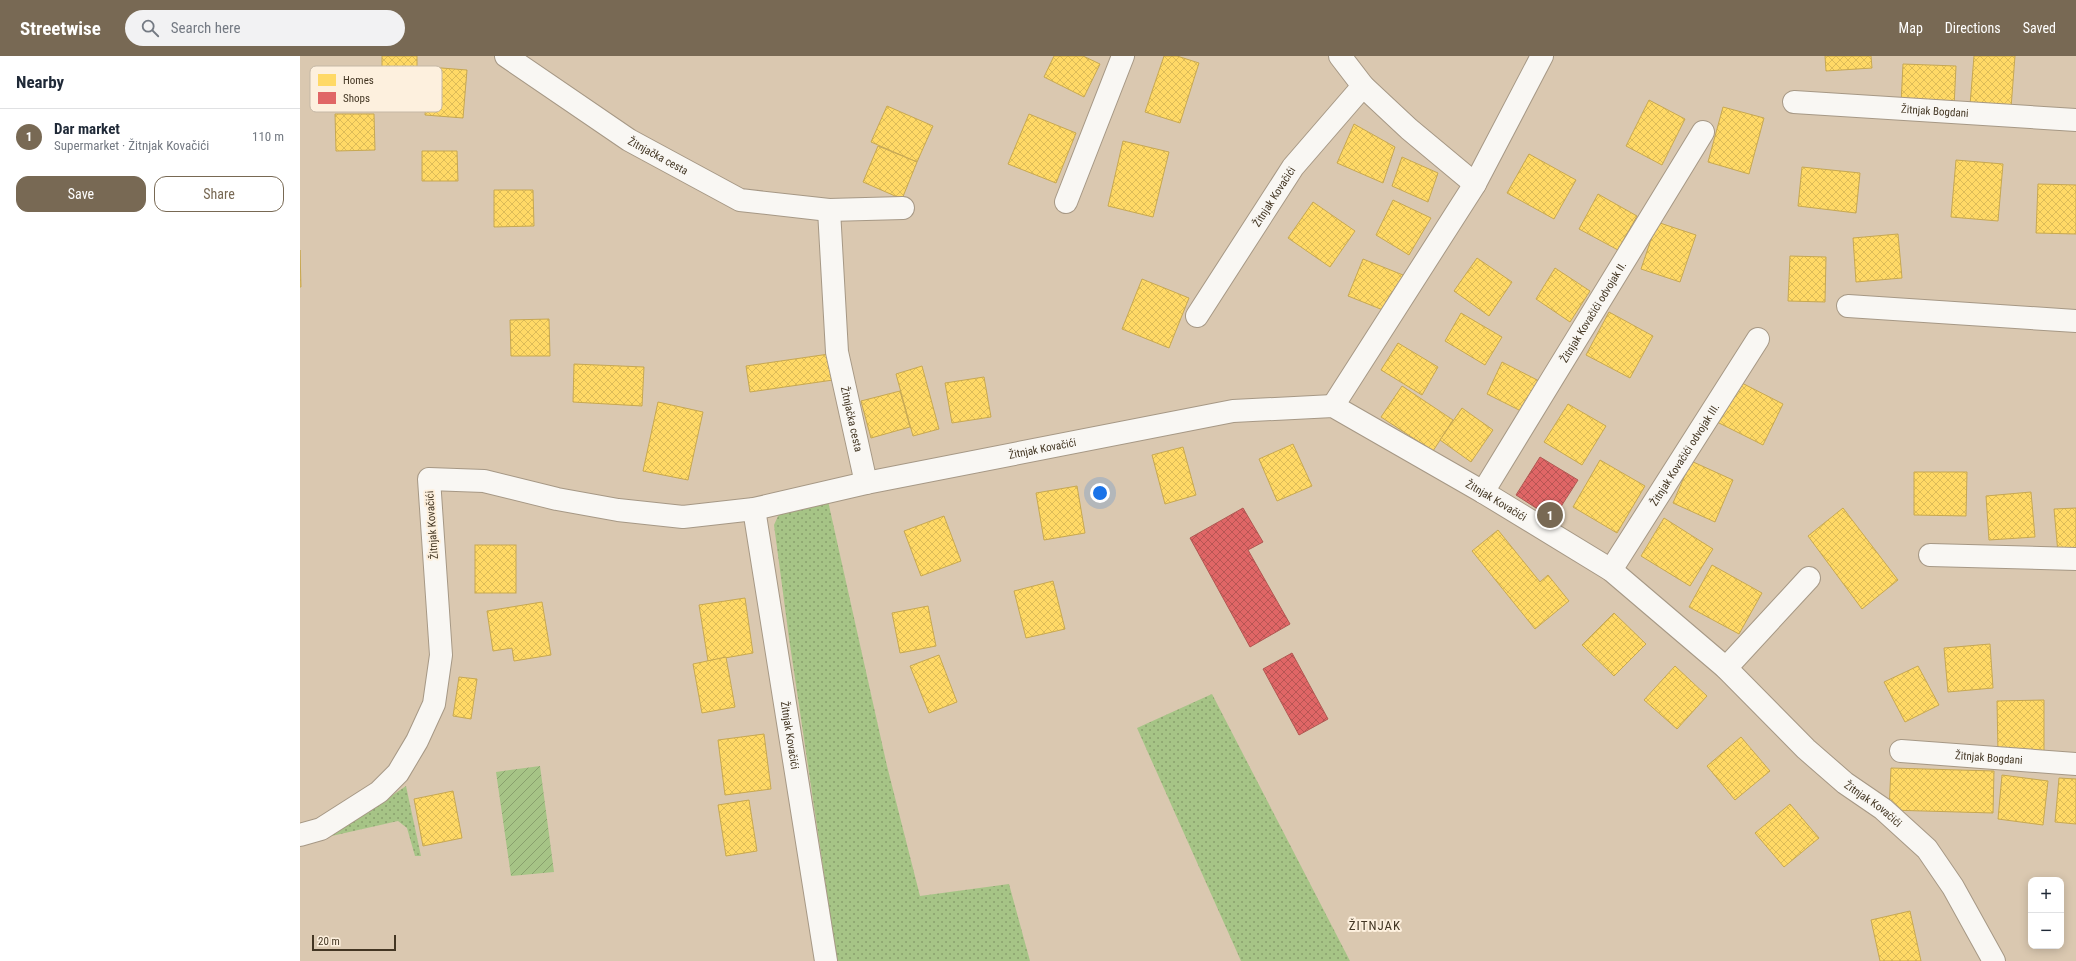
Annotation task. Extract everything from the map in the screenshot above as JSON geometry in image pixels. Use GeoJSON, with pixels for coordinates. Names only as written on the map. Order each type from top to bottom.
{"type":"FeatureCollection","features":[{"type":"Feature","properties":{"kind":"street","name":"Žitnjačka cesta"},"geometry":{"type":"LineString","coordinates":[[506,56],[629,140],[740,200],[829,210],[903,208]]}},
{"type":"Feature","properties":{"kind":"street"},"geometry":{"type":"LineString","coordinates":[[1066,202],[1123,56]]}},
{"type":"Feature","properties":{"kind":"street"},"geometry":{"type":"LineString","coordinates":[[1340,56],[1364,86],[1409,129],[1475,184]]}},
{"type":"Feature","properties":{"kind":"street"},"geometry":{"type":"LineString","coordinates":[[1333,406],[1475,184],[1542,56]]}},
{"type":"Feature","properties":{"kind":"street","name":"Žitnjak Kovačići"},"geometry":{"type":"LineString","coordinates":[[1197,316],[1293,168],[1364,86]]}},
{"type":"Feature","properties":{"kind":"street","name":"Žitnjak Bogdani"},"geometry":{"type":"LineString","coordinates":[[1794,102],[2076,120]]}},
{"type":"Feature","properties":{"kind":"street","name":"Žitnjak Kovačići odvojak II."},"geometry":{"type":"LineString","coordinates":[[1483,492],[1703,132]]}},
{"type":"Feature","properties":{"kind":"street","name":"Žitnjačka cesta"},"geometry":{"type":"LineString","coordinates":[[829,210],[837,352],[866,484]]}},
{"type":"Feature","properties":{"kind":"street"},"geometry":{"type":"LineString","coordinates":[[1848,306],[2076,321]]}},
{"type":"Feature","properties":{"kind":"street","name":"Žitnjak Kovačići odvojak III."},"geometry":{"type":"LineString","coordinates":[[1612,570],[1758,339]]}},
{"type":"Feature","properties":{"kind":"street","name":"Žitnjak Kovačići"},"geometry":{"type":"LineString","coordinates":[[300,835],[321,829],[379,792],[402,767],[418,741],[434,704],[441,655],[429,479],[484,481],[557,499],[618,510],[683,517],[754,509],[866,484],[1233,411],[1333,406],[1483,492],[1612,570],[1726,668],[1806,749],[1845,783],[1883,809],[1927,849],[1953,887],[1994,961]]}},
{"type":"Feature","properties":{"kind":"street","name":"Žitnjak Kovačići"},"geometry":{"type":"LineString","coordinates":[[754,509],[826,961]]}},
{"type":"Feature","properties":{"kind":"street"},"geometry":{"type":"LineString","coordinates":[[1930,554],[2076,559]]}},
{"type":"Feature","properties":{"kind":"street"},"geometry":{"type":"LineString","coordinates":[[1726,668],[1808,578]]}},
{"type":"Feature","properties":{"kind":"street","name":"Žitnjak Bogdani"},"geometry":{"type":"LineString","coordinates":[[1901,751],[2076,764]]}},
{"type":"Feature","properties":{"kind":"green space"},"geometry":{"type":"Polygon","coordinates":[[[828,501],[887,766],[920,896],[1009,884],[1030,961],[837,961],[789,638],[774,525],[778,516],[785,511],[828,501]]]}},
{"type":"Feature","properties":{"kind":"green space"},"geometry":{"type":"Polygon","coordinates":[[[1212,694],[1350,961],[1241,961],[1137,728],[1212,694]]]}},
{"type":"Feature","properties":{"kind":"green space"},"geometry":{"type":"Polygon","coordinates":[[[540,766],[554,872],[511,876],[496,772],[540,766]]]}},
{"type":"Feature","properties":{"kind":"green space"},"geometry":{"type":"Polygon","coordinates":[[[406,786],[421,856],[415,856],[407,828],[398,821],[305,842],[366,813],[406,786]]]}},
{"type":"Feature","properties":{"kind":"building: Homes"},"geometry":{"type":"Polygon","coordinates":[[[382,56],[417,56],[417,66],[382,66],[382,56]]]}},
{"type":"Feature","properties":{"kind":"building: Homes"},"geometry":{"type":"Polygon","coordinates":[[[1054,56],[1083,56],[1100,64],[1084,97],[1044,77],[1054,56]]]}},
{"type":"Feature","properties":{"kind":"building: Homes"},"geometry":{"type":"Polygon","coordinates":[[[1164,56],[1177,56],[1199,63],[1180,123],[1145,112],[1164,56]]]}},
{"type":"Feature","properties":{"kind":"building: Homes"},"geometry":{"type":"Polygon","coordinates":[[[1825,56],[1871,56],[1872,68],[1826,71],[1825,56]]]}},
{"type":"Feature","properties":{"kind":"building: Homes"},"geometry":{"type":"Polygon","coordinates":[[[1974,56],[2015,56],[2011,108],[1970,105],[1974,56]]]}},
{"type":"Feature","properties":{"kind":"building: Homes"},"geometry":{"type":"Polygon","coordinates":[[[1903,64],[1956,66],[1954,107],[1901,104],[1903,64]]]}},
{"type":"Feature","properties":{"kind":"building: Homes"},"geometry":{"type":"Polygon","coordinates":[[[442,68],[467,70],[463,118],[425,115],[425,112],[442,112],[442,68]]]}},
{"type":"Feature","properties":{"kind":"building: Homes"},"geometry":{"type":"Polygon","coordinates":[[[1649,100],[1685,119],[1662,165],[1626,146],[1649,100]]]}},
{"type":"Feature","properties":{"kind":"building: Homes"},"geometry":{"type":"Polygon","coordinates":[[[887,106],[933,126],[917,162],[871,142],[887,106]]]}},
{"type":"Feature","properties":{"kind":"building: Homes"},"geometry":{"type":"Polygon","coordinates":[[[1723,107],[1764,118],[1749,174],[1708,162],[1723,107]]]}},
{"type":"Feature","properties":{"kind":"building: Homes"},"geometry":{"type":"Polygon","coordinates":[[[335,114],[374,114],[375,150],[336,151],[335,114]]]}},
{"type":"Feature","properties":{"kind":"building: Homes"},"geometry":{"type":"Polygon","coordinates":[[[1029,114],[1076,133],[1056,183],[1008,164],[1029,114]]]}},
{"type":"Feature","properties":{"kind":"building: Homes"},"geometry":{"type":"Polygon","coordinates":[[[1354,124],[1395,147],[1383,183],[1337,163],[1354,124]]]}},
{"type":"Feature","properties":{"kind":"building: Homes"},"geometry":{"type":"Polygon","coordinates":[[[1123,141],[1169,152],[1153,217],[1108,206],[1123,141]]]}},
{"type":"Feature","properties":{"kind":"building: Homes"},"geometry":{"type":"Polygon","coordinates":[[[878,146],[917,162],[902,199],[863,182],[878,146]]]}},
{"type":"Feature","properties":{"kind":"building: Homes"},"geometry":{"type":"Polygon","coordinates":[[[422,151],[457,151],[458,181],[422,181],[422,151]]]}},
{"type":"Feature","properties":{"kind":"building: Homes"},"geometry":{"type":"Polygon","coordinates":[[[1529,154],[1576,180],[1554,219],[1507,193],[1529,154]]]}},
{"type":"Feature","properties":{"kind":"building: Homes"},"geometry":{"type":"Polygon","coordinates":[[[1402,157],[1438,173],[1428,202],[1392,186],[1402,157]]]}},
{"type":"Feature","properties":{"kind":"building: Homes"},"geometry":{"type":"Polygon","coordinates":[[[1956,160],[2003,164],[1998,221],[1951,217],[1956,160]]]}},
{"type":"Feature","properties":{"kind":"building: Homes"},"geometry":{"type":"Polygon","coordinates":[[[1802,167],[1860,173],[1856,213],[1798,206],[1802,167]]]}},
{"type":"Feature","properties":{"kind":"building: Homes"},"geometry":{"type":"Polygon","coordinates":[[[2038,184],[2076,185],[2076,234],[2036,233],[2038,184]]]}},
{"type":"Feature","properties":{"kind":"building: Homes"},"geometry":{"type":"Polygon","coordinates":[[[494,190],[533,190],[534,226],[494,227],[494,190]]]}},
{"type":"Feature","properties":{"kind":"building: Homes"},"geometry":{"type":"Polygon","coordinates":[[[1598,194],[1637,216],[1618,250],[1579,229],[1598,194]]]}},
{"type":"Feature","properties":{"kind":"building: Homes"},"geometry":{"type":"Polygon","coordinates":[[[1393,200],[1431,218],[1409,255],[1376,235],[1393,200]]]}},
{"type":"Feature","properties":{"kind":"building: Homes"},"geometry":{"type":"Polygon","coordinates":[[[1313,202],[1355,231],[1330,267],[1288,238],[1313,202]]]}},
{"type":"Feature","properties":{"kind":"building: Homes"},"geometry":{"type":"Polygon","coordinates":[[[1657,222],[1696,235],[1680,282],[1641,269],[1657,222]]]}},
{"type":"Feature","properties":{"kind":"building: Homes"},"geometry":{"type":"Polygon","coordinates":[[[1898,234],[1902,278],[1856,282],[1853,238],[1898,234]]]}},
{"type":"Feature","properties":{"kind":"building: Homes"},"geometry":{"type":"Polygon","coordinates":[[[300,250],[301,287],[300,287],[300,250]]]}},
{"type":"Feature","properties":{"kind":"building: Homes"},"geometry":{"type":"Polygon","coordinates":[[[1790,256],[1826,257],[1825,302],[1788,301],[1790,256]]]}},
{"type":"Feature","properties":{"kind":"building: Homes"},"geometry":{"type":"Polygon","coordinates":[[[1477,258],[1512,282],[1489,316],[1454,291],[1477,258]]]}},
{"type":"Feature","properties":{"kind":"building: Homes"},"geometry":{"type":"Polygon","coordinates":[[[1363,259],[1403,275],[1388,312],[1348,296],[1363,259]]]}},
{"type":"Feature","properties":{"kind":"building: Homes"},"geometry":{"type":"Polygon","coordinates":[[[1555,268],[1590,291],[1570,322],[1536,299],[1555,268]]]}},
{"type":"Feature","properties":{"kind":"building: Homes"},"geometry":{"type":"Polygon","coordinates":[[[1142,279],[1189,298],[1169,348],[1122,329],[1142,279]]]}},
{"type":"Feature","properties":{"kind":"building: Homes"},"geometry":{"type":"Polygon","coordinates":[[[1609,312],[1653,336],[1630,378],[1586,355],[1609,312]]]}},
{"type":"Feature","properties":{"kind":"building: Homes"},"geometry":{"type":"Polygon","coordinates":[[[1461,313],[1502,337],[1485,365],[1445,341],[1461,313]]]}},
{"type":"Feature","properties":{"kind":"building: Homes"},"geometry":{"type":"Polygon","coordinates":[[[549,319],[550,356],[511,356],[510,320],[549,319]]]}},
{"type":"Feature","properties":{"kind":"building: Homes"},"geometry":{"type":"Polygon","coordinates":[[[1398,343],[1438,367],[1422,395],[1381,370],[1398,343]]]}},
{"type":"Feature","properties":{"kind":"building: Homes"},"geometry":{"type":"Polygon","coordinates":[[[829,354],[833,380],[750,392],[746,366],[829,354]]]}},
{"type":"Feature","properties":{"kind":"building: Homes"},"geometry":{"type":"Polygon","coordinates":[[[1502,362],[1543,383],[1529,415],[1487,394],[1502,362]]]}},
{"type":"Feature","properties":{"kind":"building: Homes"},"geometry":{"type":"Polygon","coordinates":[[[574,364],[644,367],[642,406],[573,402],[574,364]]]}},
{"type":"Feature","properties":{"kind":"building: Homes"},"geometry":{"type":"Polygon","coordinates":[[[922,366],[939,429],[913,436],[896,374],[922,366]]]}},
{"type":"Feature","properties":{"kind":"building: Homes"},"geometry":{"type":"Polygon","coordinates":[[[984,377],[991,417],[952,423],[945,383],[984,377]]]}},
{"type":"Feature","properties":{"kind":"building: Homes"},"geometry":{"type":"Polygon","coordinates":[[[1738,381],[1783,404],[1763,445],[1717,422],[1738,381]]]}},
{"type":"Feature","properties":{"kind":"building: Homes"},"geometry":{"type":"Polygon","coordinates":[[[1402,386],[1453,420],[1433,451],[1381,417],[1402,386]]]}},
{"type":"Feature","properties":{"kind":"building: Homes"},"geometry":{"type":"Polygon","coordinates":[[[900,391],[910,427],[871,438],[861,401],[900,391]]]}},
{"type":"Feature","properties":{"kind":"building: Homes"},"geometry":{"type":"Polygon","coordinates":[[[658,402],[703,412],[688,480],[643,471],[658,402]]]}},
{"type":"Feature","properties":{"kind":"building: Homes"},"geometry":{"type":"Polygon","coordinates":[[[1568,404],[1606,426],[1582,465],[1544,442],[1568,404]]]}},
{"type":"Feature","properties":{"kind":"building: Homes"},"geometry":{"type":"Polygon","coordinates":[[[1462,408],[1493,430],[1471,462],[1440,440],[1462,408]]]}},
{"type":"Feature","properties":{"kind":"building: Homes"},"geometry":{"type":"Polygon","coordinates":[[[1293,444],[1312,486],[1277,501],[1259,459],[1293,444]]]}},
{"type":"Feature","properties":{"kind":"building: Homes"},"geometry":{"type":"Polygon","coordinates":[[[1183,447],[1196,495],[1165,504],[1152,455],[1183,447]]]}},
{"type":"Feature","properties":{"kind":"building: Homes"},"geometry":{"type":"Polygon","coordinates":[[[1600,460],[1645,486],[1617,533],[1573,507],[1600,460]]]}},
{"type":"Feature","properties":{"kind":"building: Homes"},"geometry":{"type":"Polygon","coordinates":[[[1691,461],[1733,480],[1715,522],[1673,503],[1691,461]]]}},
{"type":"Feature","properties":{"kind":"building: Homes"},"geometry":{"type":"Polygon","coordinates":[[[1914,472],[1967,472],[1966,516],[1914,515],[1914,472]]]}},
{"type":"Feature","properties":{"kind":"building: Homes"},"geometry":{"type":"Polygon","coordinates":[[[1077,486],[1085,533],[1044,540],[1036,493],[1077,486]]]}},
{"type":"Feature","properties":{"kind":"building: Homes"},"geometry":{"type":"Polygon","coordinates":[[[2031,492],[2035,537],[1989,540],[1986,496],[2031,492]]]}},
{"type":"Feature","properties":{"kind":"building: Homes"},"geometry":{"type":"Polygon","coordinates":[[[1843,508],[1898,580],[1862,609],[1808,536],[1843,508]]]}},
{"type":"Feature","properties":{"kind":"building: Homes"},"geometry":{"type":"Polygon","coordinates":[[[2076,508],[2076,552],[2058,553],[2054,509],[2076,508]]]}},
{"type":"Feature","properties":{"kind":"building: Homes"},"geometry":{"type":"Polygon","coordinates":[[[944,516],[961,561],[921,576],[904,531],[944,516]]]}},
{"type":"Feature","properties":{"kind":"building: Homes"},"geometry":{"type":"Polygon","coordinates":[[[1664,518],[1713,549],[1690,586],[1641,556],[1664,518]]]}},
{"type":"Feature","properties":{"kind":"building: Homes"},"geometry":{"type":"Polygon","coordinates":[[[1498,530],[1540,582],[1548,575],[1569,601],[1535,629],[1472,551],[1498,530]]]}},
{"type":"Feature","properties":{"kind":"building: Homes"},"geometry":{"type":"Polygon","coordinates":[[[475,545],[516,545],[516,593],[475,593],[475,545]]]}},
{"type":"Feature","properties":{"kind":"building: Homes"},"geometry":{"type":"Polygon","coordinates":[[[1712,565],[1762,593],[1739,634],[1689,607],[1712,565]]]}},
{"type":"Feature","properties":{"kind":"building: Homes"},"geometry":{"type":"Polygon","coordinates":[[[1053,581],[1065,629],[1026,638],[1014,591],[1053,581]]]}},
{"type":"Feature","properties":{"kind":"building: Homes"},"geometry":{"type":"Polygon","coordinates":[[[745,598],[753,653],[708,661],[699,605],[745,598]]]}},
{"type":"Feature","properties":{"kind":"building: Homes"},"geometry":{"type":"Polygon","coordinates":[[[542,602],[551,655],[514,661],[512,648],[493,651],[487,611],[542,602]]]}},
{"type":"Feature","properties":{"kind":"building: Homes"},"geometry":{"type":"Polygon","coordinates":[[[928,606],[936,646],[900,653],[892,613],[928,606]]]}},
{"type":"Feature","properties":{"kind":"building: Homes"},"geometry":{"type":"Polygon","coordinates":[[[1614,613],[1646,644],[1614,676],[1582,645],[1614,613]]]}},
{"type":"Feature","properties":{"kind":"building: Homes"},"geometry":{"type":"Polygon","coordinates":[[[1990,644],[1993,688],[1948,692],[1944,648],[1990,644]]]}},
{"type":"Feature","properties":{"kind":"building: Homes"},"geometry":{"type":"Polygon","coordinates":[[[939,655],[957,702],[929,713],[910,666],[939,655]]]}},
{"type":"Feature","properties":{"kind":"building: Homes"},"geometry":{"type":"Polygon","coordinates":[[[726,657],[735,707],[702,713],[693,664],[726,657]]]}},
{"type":"Feature","properties":{"kind":"building: Homes"},"geometry":{"type":"Polygon","coordinates":[[[1675,666],[1707,696],[1677,729],[1644,700],[1675,666]]]}},
{"type":"Feature","properties":{"kind":"building: Homes"},"geometry":{"type":"Polygon","coordinates":[[[1918,666],[1939,705],[1905,722],[1884,682],[1918,666]]]}},
{"type":"Feature","properties":{"kind":"building: Homes"},"geometry":{"type":"Polygon","coordinates":[[[459,677],[477,679],[471,719],[453,716],[459,677]]]}},
{"type":"Feature","properties":{"kind":"building: Homes"},"geometry":{"type":"Polygon","coordinates":[[[2044,700],[2044,753],[1998,753],[1997,701],[2044,700]]]}},
{"type":"Feature","properties":{"kind":"building: Homes"},"geometry":{"type":"Polygon","coordinates":[[[764,734],[771,789],[725,795],[718,740],[764,734]]]}},
{"type":"Feature","properties":{"kind":"building: Homes"},"geometry":{"type":"Polygon","coordinates":[[[1741,737],[1770,771],[1735,800],[1707,766],[1741,737]]]}},
{"type":"Feature","properties":{"kind":"building: Homes"},"geometry":{"type":"Polygon","coordinates":[[[1891,768],[1994,771],[1993,813],[1889,810],[1891,768]]]}},
{"type":"Feature","properties":{"kind":"building: Homes"},"geometry":{"type":"Polygon","coordinates":[[[2002,775],[2048,781],[2043,825],[1998,819],[2002,775]]]}},
{"type":"Feature","properties":{"kind":"building: Homes"},"geometry":{"type":"Polygon","coordinates":[[[2059,778],[2076,779],[2076,824],[2055,822],[2059,778]]]}},
{"type":"Feature","properties":{"kind":"building: Homes"},"geometry":{"type":"Polygon","coordinates":[[[453,791],[462,838],[423,846],[414,799],[453,791]]]}},
{"type":"Feature","properties":{"kind":"building: Homes"},"geometry":{"type":"Polygon","coordinates":[[[749,800],[757,851],[726,856],[718,805],[749,800]]]}},
{"type":"Feature","properties":{"kind":"building: Homes"},"geometry":{"type":"Polygon","coordinates":[[[1790,804],[1819,838],[1784,867],[1755,833],[1790,804]]]}},
{"type":"Feature","properties":{"kind":"building: Homes"},"geometry":{"type":"Polygon","coordinates":[[[1910,911],[1921,961],[1880,961],[1871,920],[1910,911]]]}},
{"type":"Feature","properties":{"kind":"building: Shops"},"geometry":{"type":"Polygon","coordinates":[[[1540,457],[1578,480],[1553,519],[1516,495],[1540,457]]]}},
{"type":"Feature","properties":{"kind":"building: Shops"},"geometry":{"type":"Polygon","coordinates":[[[1243,508],[1263,542],[1248,550],[1290,624],[1250,647],[1190,538],[1243,508]]]}},
{"type":"Feature","properties":{"kind":"building: Shops"},"geometry":{"type":"Polygon","coordinates":[[[1292,653],[1328,719],[1299,735],[1263,669],[1292,653]]]}},
{"type":"Feature","properties":{"kind":"place","name":"Dar market"},"geometry":{"type":"Point","coordinates":[1550,515]}},
{"type":"Feature","properties":{"kind":"district","name":"ŽITNJAK"},"geometry":{"type":"Point","coordinates":[1375,925]}}]}
